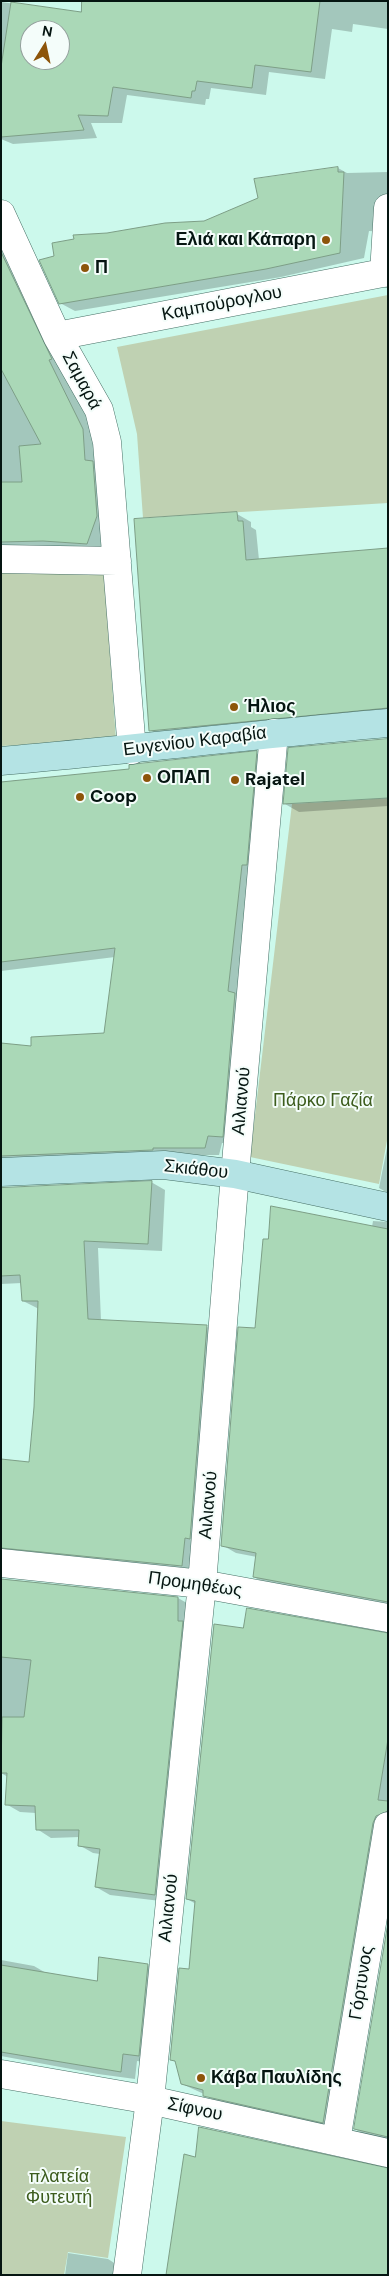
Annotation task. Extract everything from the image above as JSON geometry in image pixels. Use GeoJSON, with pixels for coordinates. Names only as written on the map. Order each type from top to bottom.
{"type":"FeatureCollection","features":[{"type":"Feature","properties":{"kind":"street"},"geometry":{"type":"LineString","coordinates":[[386,273],[388,208]]}},
{"type":"Feature","properties":{"kind":"street","name":"Σαμαρά"},"geometry":{"type":"LineString","coordinates":[[1,214],[57,336],[99,410],[108,442],[132,750]]}},
{"type":"Feature","properties":{"kind":"street","name":"Καμπούρογλου"},"geometry":{"type":"LineString","coordinates":[[57,336],[386,273]]}},
{"type":"Feature","properties":{"kind":"street"},"geometry":{"type":"LineString","coordinates":[[1,559],[117,561]]}},
{"type":"Feature","properties":{"kind":"street","name":"Ευγενίου Καραβία"},"geometry":{"type":"LineString","coordinates":[[1,761],[132,750],[274,733],[388,723]]}},
{"type":"Feature","properties":{"kind":"street","name":"Αιλιανού"},"geometry":{"type":"LineString","coordinates":[[127,2275],[150,2100],[202,1584],[235,1174],[274,733]]}},
{"type":"Feature","properties":{"kind":"street","name":"Σκιάθου"},"geometry":{"type":"LineString","coordinates":[[1,1172],[164,1166],[235,1174],[388,1207]]}},
{"type":"Feature","properties":{"kind":"street","name":"Προμηθέως"},"geometry":{"type":"LineString","coordinates":[[1,1563],[202,1584],[388,1618]]}},
{"type":"Feature","properties":{"kind":"street","name":"Γόρτυνος"},"geometry":{"type":"LineString","coordinates":[[336,2141],[388,1826]]}},
{"type":"Feature","properties":{"kind":"street","name":"Σίφνου"},"geometry":{"type":"LineString","coordinates":[[1,2074],[150,2100],[388,2154]]}},
{"type":"Feature","properties":{"kind":"green space"},"geometry":{"type":"Polygon","coordinates":[[[388,295],[388,503],[143,518],[137,434],[117,347],[388,295]]]}},
{"type":"Feature","properties":{"kind":"green space"},"geometry":{"type":"Polygon","coordinates":[[[1,570],[104,571],[116,740],[1,746],[1,570]]]}},
{"type":"Feature","properties":{"kind":"green space","name":"Πάρκο Γαζία"},"geometry":{"type":"Polygon","coordinates":[[[388,798],[388,1135],[379,1184],[250,1157],[292,804],[388,798]]]}},
{"type":"Feature","properties":{"kind":"green space","name":"πλατεία Φυτευτή"},"geometry":{"type":"Polygon","coordinates":[[[1,2121],[126,2137],[108,2258],[68,2252],[64,2275],[1,2275],[1,2121]]]}},
{"type":"Feature","properties":{"kind":"building"},"geometry":{"type":"Polygon","coordinates":[[[82,1],[320,1],[311,72],[255,65],[252,88],[197,81],[191,98],[113,87],[108,116],[78,115],[84,130],[1,137],[1,67],[11,2],[81,12],[82,1]]]}},
{"type":"Feature","properties":{"kind":"building"},"geometry":{"type":"Polygon","coordinates":[[[338,167],[338,172],[344,172],[340,253],[266,269],[59,304],[39,260],[54,256],[52,243],[74,239],[73,235],[107,233],[165,223],[204,221],[258,198],[254,179],[338,167]]]}},
{"type":"Feature","properties":{"kind":"building"},"geometry":{"type":"Polygon","coordinates":[[[1,252],[52,359],[49,360],[83,429],[85,460],[93,461],[97,516],[87,544],[43,541],[1,542],[1,482],[22,482],[19,446],[41,444],[1,369],[1,252]]]}},
{"type":"Feature","properties":{"kind":"building"},"geometry":{"type":"Polygon","coordinates":[[[237,512],[238,521],[243,521],[246,560],[388,548],[388,708],[149,731],[134,519],[237,512]]]}},
{"type":"Feature","properties":{"kind":"building"},"geometry":{"type":"Polygon","coordinates":[[[388,739],[388,798],[283,804],[288,748],[388,739]]]}},
{"type":"Feature","properties":{"kind":"building"},"geometry":{"type":"Polygon","coordinates":[[[257,751],[247,865],[242,865],[228,991],[235,993],[223,1137],[208,1136],[205,1148],[153,1148],[153,1150],[1,1156],[1,1043],[31,1046],[31,1037],[104,1033],[115,948],[1,962],[1,782],[129,769],[129,765],[257,751]]]}},
{"type":"Feature","properties":{"kind":"building"},"geometry":{"type":"Polygon","coordinates":[[[152,1181],[148,1244],[84,1241],[88,1319],[207,1325],[190,1539],[185,1538],[182,1566],[1,1548],[1,1459],[29,1462],[34,1407],[38,1301],[22,1301],[20,1275],[1,1276],[1,1188],[152,1181]]]}},
{"type":"Feature","properties":{"kind":"building"},"geometry":{"type":"Polygon","coordinates":[[[271,1206],[388,1229],[388,1602],[253,1577],[256,1553],[221,1546],[238,1327],[255,1328],[263,1239],[268,1239],[271,1206]]]}},
{"type":"Feature","properties":{"kind":"building"},"geometry":{"type":"Polygon","coordinates":[[[1,1579],[178,1597],[178,1621],[183,1621],[155,1895],[95,1887],[100,1849],[78,1846],[79,1830],[36,1830],[35,1806],[5,1805],[7,1773],[1,1773],[2,1717],[24,1717],[31,1660],[1,1657],[1,1579]]]}},
{"type":"Feature","properties":{"kind":"building"},"geometry":{"type":"Polygon","coordinates":[[[247,1608],[388,1633],[388,1739],[378,1800],[388,1801],[388,1811],[376,1816],[373,1823],[323,2123],[203,2096],[203,2090],[181,2084],[175,2061],[170,2060],[179,1968],[189,1969],[195,1901],[186,1899],[214,1624],[243,1628],[247,1608]]]}},
{"type":"Feature","properties":{"kind":"building"},"geometry":{"type":"Polygon","coordinates":[[[388,1923],[388,2137],[354,2129],[388,1923]]]}},
{"type":"Feature","properties":{"kind":"building"},"geometry":{"type":"Polygon","coordinates":[[[99,1957],[148,1964],[139,2056],[123,2054],[121,2072],[1,2052],[1,1965],[97,1981],[99,1957]]]}},
{"type":"Feature","properties":{"kind":"building"},"geometry":{"type":"Polygon","coordinates":[[[199,2127],[388,2168],[388,2275],[166,2275],[184,2154],[195,2157],[199,2127]]]}},
{"type":"Feature","properties":{"kind":"place","name":"Ελιά και Κάπαρη"},"geometry":{"type":"Point","coordinates":[326,240]}},
{"type":"Feature","properties":{"kind":"place","name":"Π"},"geometry":{"type":"Point","coordinates":[85,268]}},
{"type":"Feature","properties":{"kind":"place","name":"Ήλιος"},"geometry":{"type":"Point","coordinates":[234,707]}},
{"type":"Feature","properties":{"kind":"place","name":"ΟΠΑΠ"},"geometry":{"type":"Point","coordinates":[147,778]}},
{"type":"Feature","properties":{"kind":"place","name":"Rajatel"},"geometry":{"type":"Point","coordinates":[235,780]}},
{"type":"Feature","properties":{"kind":"place","name":"Coop"},"geometry":{"type":"Point","coordinates":[80,797]}},
{"type":"Feature","properties":{"kind":"place","name":"Κάβα Παυλίδης"},"geometry":{"type":"Point","coordinates":[201,2078]}}]}
